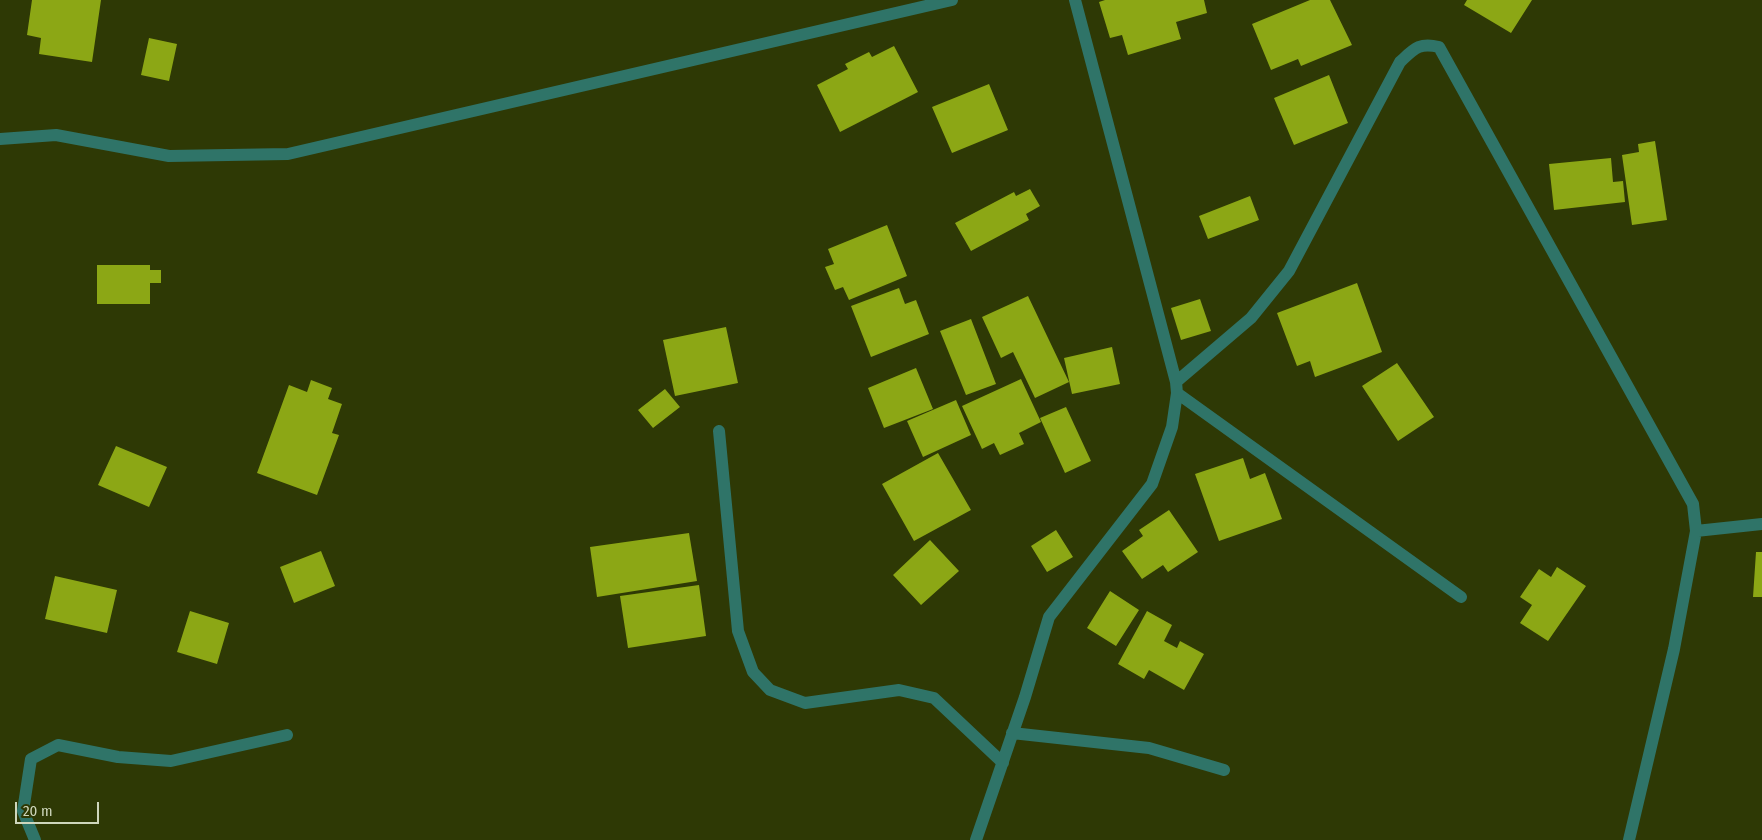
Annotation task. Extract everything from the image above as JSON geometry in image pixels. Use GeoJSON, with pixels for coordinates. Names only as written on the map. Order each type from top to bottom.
{"type":"FeatureCollection","features":[{"type":"Feature","properties":{"kind":"street"},"geometry":{"type":"LineString","coordinates":[[0,139],[56,135],[169,156],[288,154],[952,0]]}},
{"type":"Feature","properties":{"kind":"street"},"geometry":{"type":"LineString","coordinates":[[976,840],[1049,617],[1152,484],[1172,427],[1176,387],[1074,0]]}},
{"type":"Feature","properties":{"kind":"street"},"geometry":{"type":"LineString","coordinates":[[1176,387],[1252,318],[1290,271],[1400,62],[1415,47],[1428,44],[1439,47],[1693,504],[1696,531],[1674,649],[1629,840]]}},
{"type":"Feature","properties":{"kind":"street"},"geometry":{"type":"LineString","coordinates":[[1176,387],[1461,598]]}},
{"type":"Feature","properties":{"kind":"street"},"geometry":{"type":"LineString","coordinates":[[719,431],[738,631],[753,672],[770,690],[805,703],[899,690],[934,698],[1002,763]]}},
{"type":"Feature","properties":{"kind":"street"},"geometry":{"type":"LineString","coordinates":[[1696,531],[1762,524]]}},
{"type":"Feature","properties":{"kind":"street"},"geometry":{"type":"LineString","coordinates":[[1012,733],[1149,748],[1224,770]]}},
{"type":"Feature","properties":{"kind":"street"},"geometry":{"type":"LineString","coordinates":[[35,840],[23,810],[31,759],[58,745],[118,757],[171,761],[287,735]]}},
{"type":"Feature","properties":{"kind":"building"},"geometry":{"type":"Polygon","coordinates":[[[32,0],[101,0],[92,62],[39,54],[41,38],[27,35],[32,0]]]}},
{"type":"Feature","properties":{"kind":"building"},"geometry":{"type":"Polygon","coordinates":[[[1105,0],[1204,0],[1207,13],[1176,22],[1181,39],[1128,55],[1122,35],[1110,38],[1099,2],[1105,0]]]}},
{"type":"Feature","properties":{"kind":"building"},"geometry":{"type":"Polygon","coordinates":[[[1310,0],[1330,0],[1352,45],[1301,66],[1298,59],[1271,70],[1252,24],[1310,0]]]}},
{"type":"Feature","properties":{"kind":"building"},"geometry":{"type":"Polygon","coordinates":[[[1467,0],[1532,0],[1511,33],[1464,5],[1467,0]]]}},
{"type":"Feature","properties":{"kind":"building"},"geometry":{"type":"Polygon","coordinates":[[[149,38],[177,44],[169,81],[141,75],[149,38]]]}},
{"type":"Feature","properties":{"kind":"building"},"geometry":{"type":"Polygon","coordinates":[[[894,46],[918,92],[840,132],[817,85],[848,69],[845,64],[869,52],[872,57],[894,46]]]}},
{"type":"Feature","properties":{"kind":"building"},"geometry":{"type":"Polygon","coordinates":[[[1329,75],[1348,123],[1294,145],[1274,98],[1329,75]]]}},
{"type":"Feature","properties":{"kind":"building"},"geometry":{"type":"Polygon","coordinates":[[[989,84],[1008,130],[952,153],[932,107],[989,84]]]}},
{"type":"Feature","properties":{"kind":"building"},"geometry":{"type":"Polygon","coordinates":[[[1655,141],[1667,220],[1632,225],[1622,155],[1639,152],[1638,144],[1655,141]]]}},
{"type":"Feature","properties":{"kind":"building"},"geometry":{"type":"Polygon","coordinates":[[[1611,158],[1613,182],[1623,181],[1625,202],[1554,210],[1549,164],[1611,158]]]}},
{"type":"Feature","properties":{"kind":"building"},"geometry":{"type":"Polygon","coordinates":[[[1030,189],[1040,206],[1026,214],[1029,220],[971,251],[955,223],[1014,192],[1016,196],[1030,189]]]}},
{"type":"Feature","properties":{"kind":"building"},"geometry":{"type":"Polygon","coordinates":[[[1250,196],[1259,220],[1208,239],[1199,216],[1250,196]]]}},
{"type":"Feature","properties":{"kind":"building"},"geometry":{"type":"Polygon","coordinates":[[[887,225],[907,276],[849,300],[843,287],[835,290],[825,267],[834,264],[828,249],[887,225]]]}},
{"type":"Feature","properties":{"kind":"building"},"geometry":{"type":"Polygon","coordinates":[[[97,265],[150,265],[150,270],[161,270],[161,283],[150,283],[150,304],[97,304],[97,265]]]}},
{"type":"Feature","properties":{"kind":"building"},"geometry":{"type":"Polygon","coordinates":[[[1357,283],[1382,352],[1315,377],[1310,361],[1297,366],[1277,313],[1357,283]]]}},
{"type":"Feature","properties":{"kind":"building"},"geometry":{"type":"Polygon","coordinates":[[[899,288],[905,304],[916,300],[929,334],[871,357],[851,306],[899,288]]]}},
{"type":"Feature","properties":{"kind":"building"},"geometry":{"type":"Polygon","coordinates":[[[1028,296],[1069,382],[1035,398],[1013,352],[1001,358],[982,317],[1028,296]]]}},
{"type":"Feature","properties":{"kind":"building"},"geometry":{"type":"Polygon","coordinates":[[[1200,299],[1211,331],[1181,340],[1171,308],[1200,299]]]}},
{"type":"Feature","properties":{"kind":"building"},"geometry":{"type":"Polygon","coordinates":[[[971,319],[996,384],[966,395],[940,331],[971,319]]]}},
{"type":"Feature","properties":{"kind":"building"},"geometry":{"type":"Polygon","coordinates":[[[726,327],[738,383],[675,396],[663,340],[726,327]]]}},
{"type":"Feature","properties":{"kind":"building"},"geometry":{"type":"Polygon","coordinates":[[[1112,347],[1120,384],[1072,394],[1064,358],[1112,347]]]}},
{"type":"Feature","properties":{"kind":"building"},"geometry":{"type":"Polygon","coordinates":[[[1397,363],[1434,417],[1398,441],[1362,386],[1397,363]]]}},
{"type":"Feature","properties":{"kind":"building"},"geometry":{"type":"Polygon","coordinates":[[[916,368],[933,409],[884,428],[868,388],[916,368]]]}},
{"type":"Feature","properties":{"kind":"building"},"geometry":{"type":"Polygon","coordinates":[[[1021,379],[1041,422],[1019,433],[1024,444],[1000,455],[994,443],[982,449],[962,406],[1021,379]]]}},
{"type":"Feature","properties":{"kind":"building"},"geometry":{"type":"Polygon","coordinates":[[[311,380],[332,388],[328,399],[342,404],[332,433],[339,435],[317,495],[257,473],[289,385],[307,392],[311,380]]]}},
{"type":"Feature","properties":{"kind":"building"},"geometry":{"type":"Polygon","coordinates":[[[665,389],[680,407],[653,428],[638,410],[665,389]]]}},
{"type":"Feature","properties":{"kind":"building"},"geometry":{"type":"Polygon","coordinates":[[[956,400],[971,435],[923,457],[907,421],[956,400]]]}},
{"type":"Feature","properties":{"kind":"building"},"geometry":{"type":"Polygon","coordinates":[[[1066,407],[1091,461],[1065,473],[1040,418],[1066,407]]]}},
{"type":"Feature","properties":{"kind":"building"},"geometry":{"type":"Polygon","coordinates":[[[116,446],[167,467],[149,507],[98,485],[116,446]]]}},
{"type":"Feature","properties":{"kind":"building"},"geometry":{"type":"Polygon","coordinates":[[[938,453],[971,510],[914,541],[882,484],[938,453]]]}},
{"type":"Feature","properties":{"kind":"building"},"geometry":{"type":"Polygon","coordinates":[[[1243,458],[1250,479],[1265,473],[1282,519],[1219,541],[1195,474],[1243,458]]]}},
{"type":"Feature","properties":{"kind":"building"},"geometry":{"type":"Polygon","coordinates":[[[1169,510],[1198,552],[1168,572],[1163,565],[1142,579],[1122,551],[1143,536],[1139,530],[1169,510]]]}},
{"type":"Feature","properties":{"kind":"building"},"geometry":{"type":"Polygon","coordinates":[[[1056,530],[1073,557],[1047,572],[1031,546],[1056,530]]]}},
{"type":"Feature","properties":{"kind":"building"},"geometry":{"type":"Polygon","coordinates":[[[689,533],[697,581],[597,597],[590,547],[689,533]]]}},
{"type":"Feature","properties":{"kind":"building"},"geometry":{"type":"Polygon","coordinates":[[[930,540],[959,571],[921,605],[893,575],[930,540]]]}},
{"type":"Feature","properties":{"kind":"building"},"geometry":{"type":"Polygon","coordinates":[[[321,551],[335,586],[294,603],[280,567],[321,551]]]}},
{"type":"Feature","properties":{"kind":"building"},"geometry":{"type":"Polygon","coordinates":[[[1756,552],[1762,552],[1762,597],[1753,597],[1756,552]]]}},
{"type":"Feature","properties":{"kind":"building"},"geometry":{"type":"Polygon","coordinates":[[[1557,567],[1586,586],[1548,641],[1520,623],[1532,605],[1520,597],[1539,569],[1551,577],[1557,567]]]}},
{"type":"Feature","properties":{"kind":"building"},"geometry":{"type":"Polygon","coordinates":[[[55,576],[117,590],[107,633],[45,619],[55,576]]]}},
{"type":"Feature","properties":{"kind":"building"},"geometry":{"type":"Polygon","coordinates":[[[699,585],[706,636],[628,648],[620,596],[699,585]]]}},
{"type":"Feature","properties":{"kind":"building"},"geometry":{"type":"Polygon","coordinates":[[[1110,591],[1139,610],[1116,646],[1087,628],[1110,591]]]}},
{"type":"Feature","properties":{"kind":"building"},"geometry":{"type":"Polygon","coordinates":[[[190,611],[229,623],[217,664],[177,652],[190,611]]]}},
{"type":"Feature","properties":{"kind":"building"},"geometry":{"type":"Polygon","coordinates":[[[1147,611],[1172,625],[1164,641],[1177,648],[1180,641],[1204,654],[1184,690],[1149,670],[1144,679],[1118,664],[1147,611]]]}}]}
